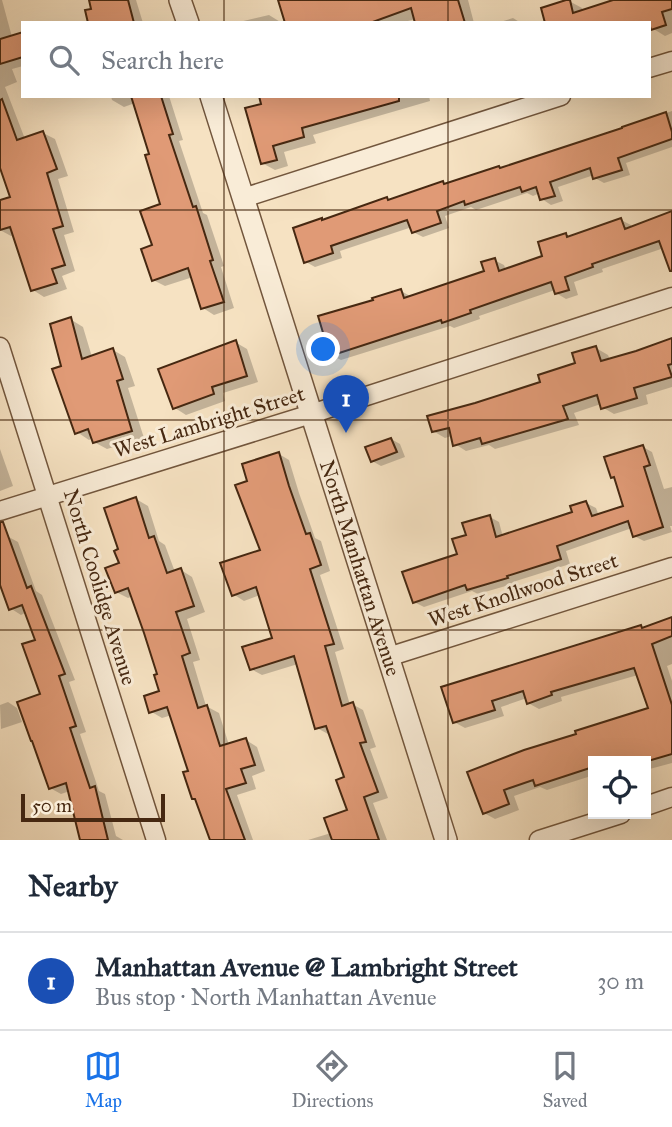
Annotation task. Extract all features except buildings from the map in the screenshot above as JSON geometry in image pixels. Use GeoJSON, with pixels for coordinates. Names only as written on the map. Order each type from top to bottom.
{"type":"FeatureCollection","features":[{"type":"Feature","properties":{"kind":"street"},"geometry":{"type":"LineString","coordinates":[[180,0],[187,21]]}},
{"type":"Feature","properties":{"kind":"street"},"geometry":{"type":"LineString","coordinates":[[651,67],[672,61]]}},
{"type":"Feature","properties":{"kind":"street","name":"North Manhattan Avenue"},"geometry":{"type":"LineString","coordinates":[[212,98],[446,840]]}},
{"type":"Feature","properties":{"kind":"street"},"geometry":{"type":"LineString","coordinates":[[243,198],[555,98]]}},
{"type":"Feature","properties":{"kind":"street","name":"West Lambright Street"},"geometry":{"type":"LineString","coordinates":[[0,511],[672,297]]}},
{"type":"Feature","properties":{"kind":"street","name":"North Coolidge Avenue"},"geometry":{"type":"LineString","coordinates":[[0,347],[156,840]]}},
{"type":"Feature","properties":{"kind":"street","name":"West Knollwood Street"},"geometry":{"type":"LineString","coordinates":[[388,657],[672,567]]}},
{"type":"Feature","properties":{"kind":"street"},"geometry":{"type":"LineString","coordinates":[[651,804],[672,797]]}},
{"type":"Feature","properties":{"kind":"street"},"geometry":{"type":"LineString","coordinates":[[538,840],[605,819]]}},
{"type":"Feature","properties":{"kind":"place","name":"Manhattan Avenue @ Lambright Street"},"geometry":{"type":"Point","coordinates":[346,433]}}]}
